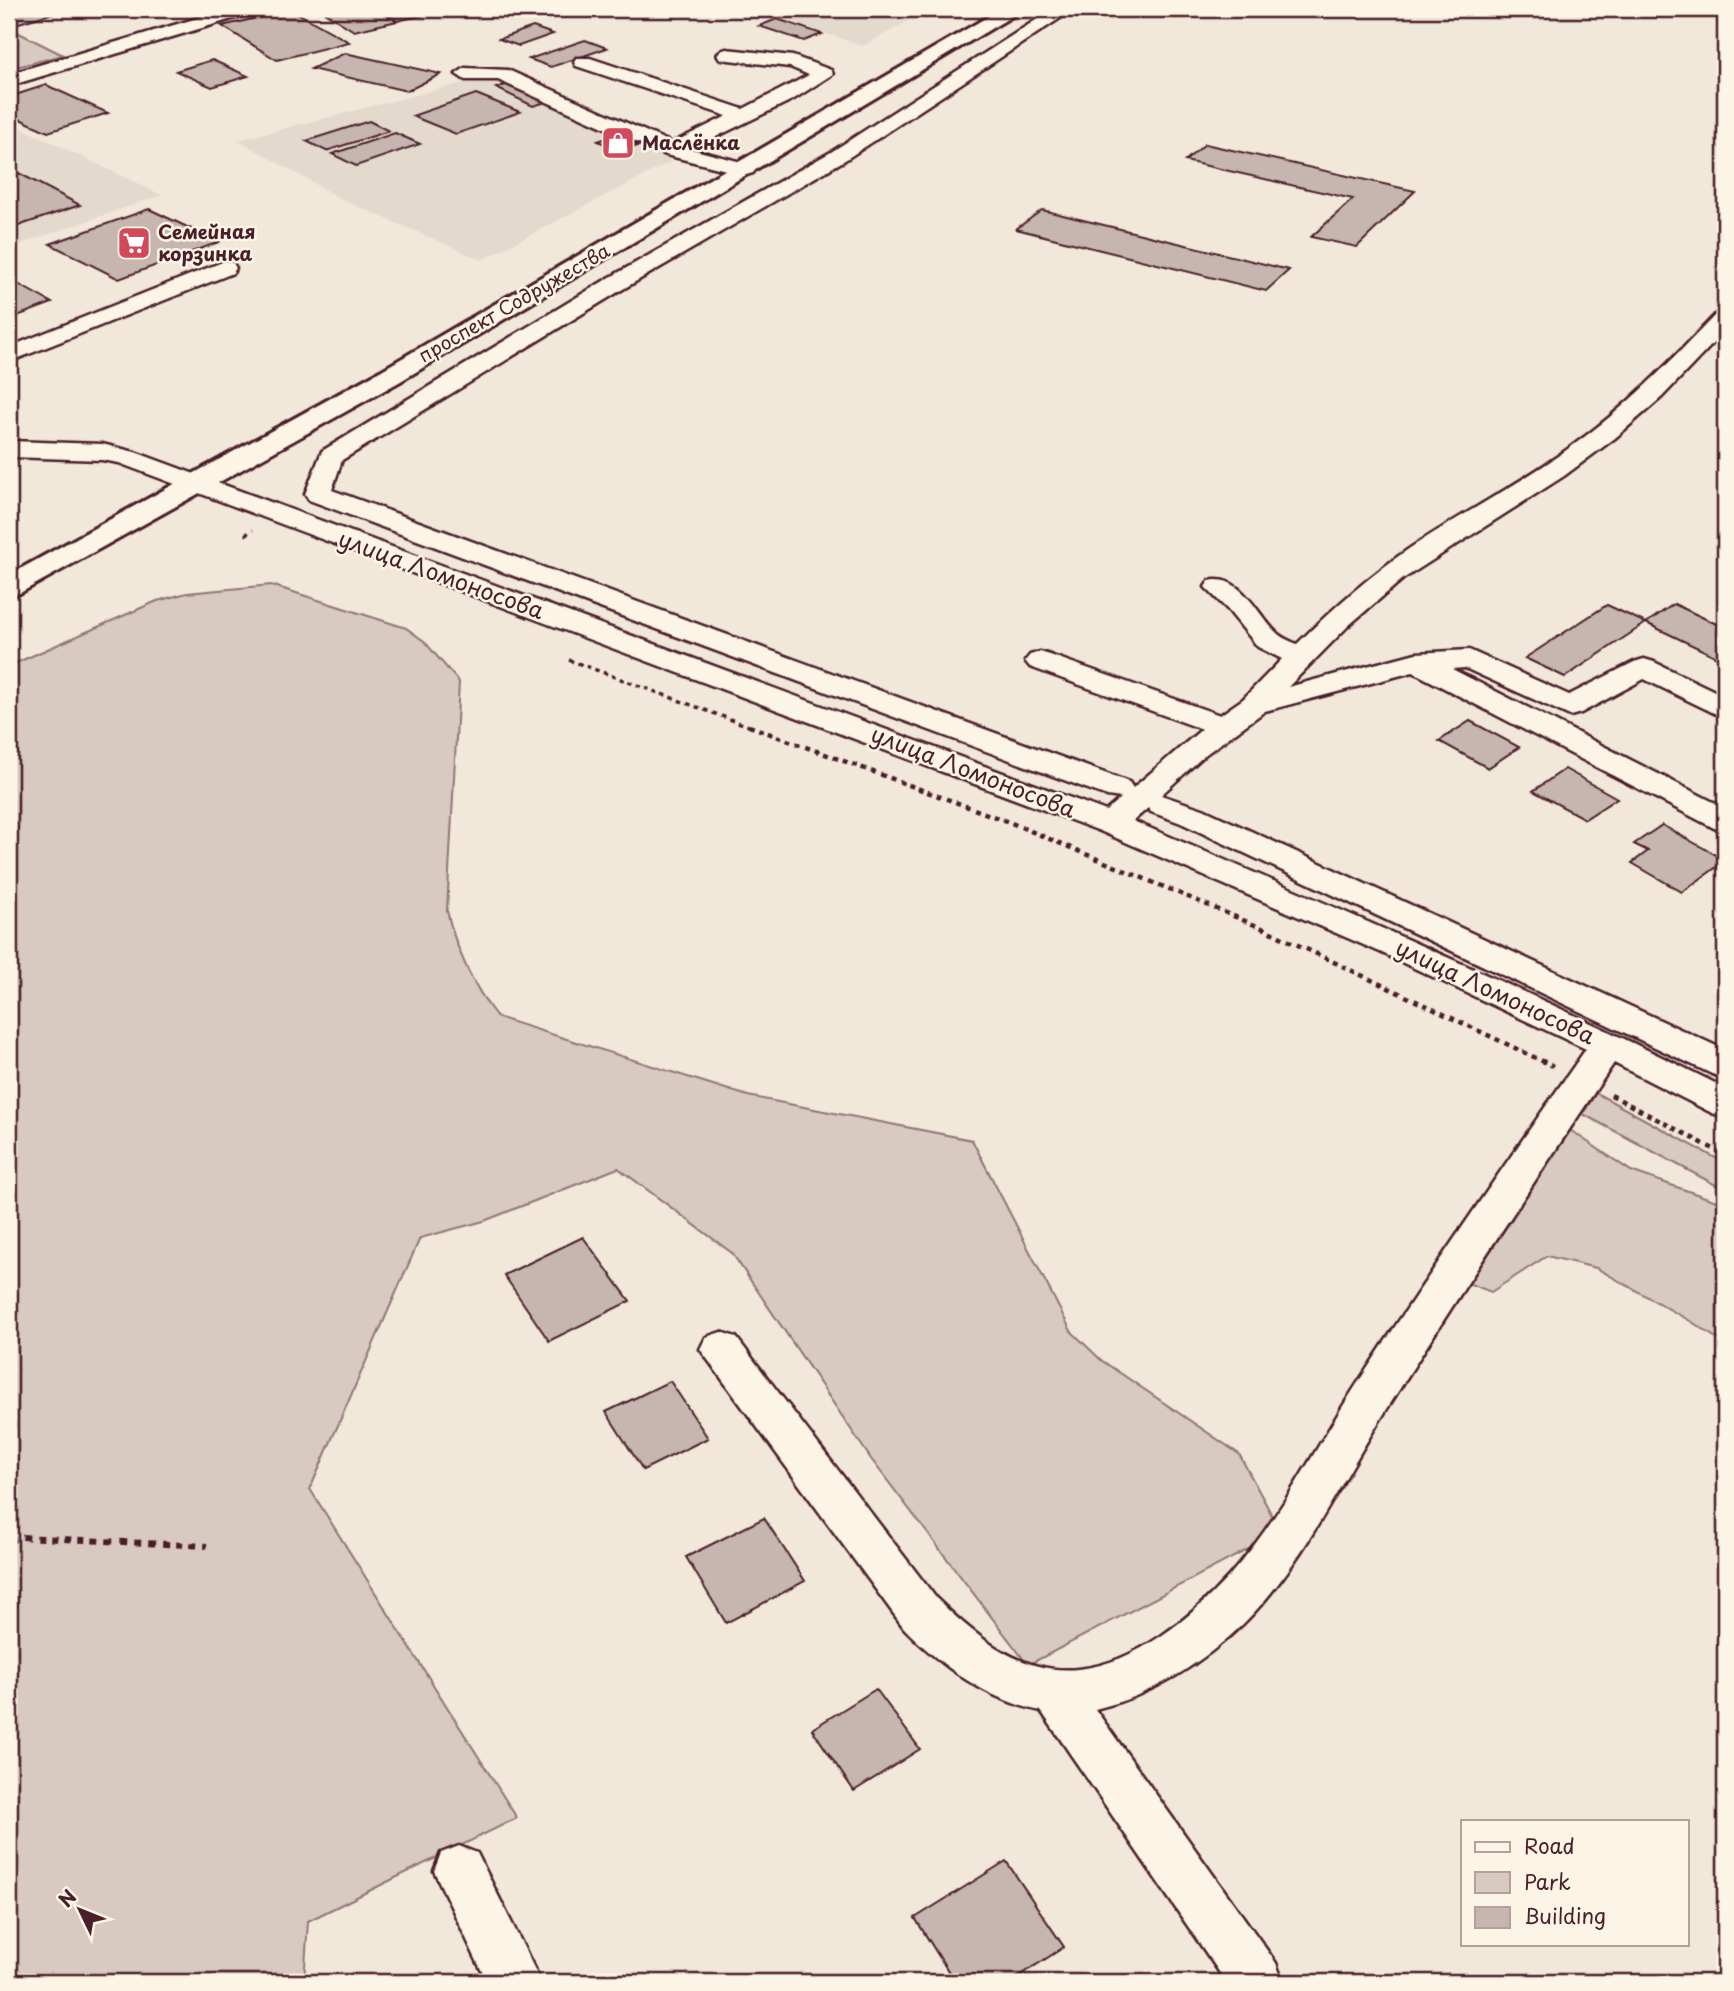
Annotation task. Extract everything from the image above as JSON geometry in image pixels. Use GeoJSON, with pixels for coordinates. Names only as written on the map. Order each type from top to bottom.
{"type":"FeatureCollection","features":[{"type":"Feature","properties":{"kind":"main road","name":"проспект Содружества"},"geometry":{"type":"LineString","coordinates":[[9,587],[202,484],[746,169],[1014,9]]}},
{"type":"Feature","properties":{"kind":"street"},"geometry":{"type":"LineString","coordinates":[[9,80],[246,9]]}},
{"type":"Feature","properties":{"kind":"street"},"geometry":{"type":"LineString","coordinates":[[1065,9],[838,156],[615,284],[331,456],[318,494],[1118,789]]}},
{"type":"Feature","properties":{"kind":"street"},"geometry":{"type":"LineString","coordinates":[[673,151],[741,115],[776,102],[824,74],[793,62],[726,55]]}},
{"type":"Feature","properties":{"kind":"street"},"geometry":{"type":"LineString","coordinates":[[583,62],[741,115]]}},
{"type":"Feature","properties":{"kind":"street"},"geometry":{"type":"LineString","coordinates":[[465,74],[501,74],[673,151],[746,169]]}},
{"type":"Feature","properties":{"kind":"street"},"geometry":{"type":"LineString","coordinates":[[9,355],[225,268]]}},
{"type":"Feature","properties":{"kind":"street"},"geometry":{"type":"LineString","coordinates":[[1111,824],[1222,726],[1254,705],[1340,615],[1393,572],[1604,435],[1640,405],[1725,318]]}},
{"type":"Feature","properties":{"kind":"street","name":"улица Ломоносова"},"geometry":{"type":"LineString","coordinates":[[9,449],[114,454],[202,484],[286,518],[1111,824],[1367,933],[1608,1045],[1725,1104]]}},
{"type":"Feature","properties":{"kind":"street"},"geometry":{"type":"LineString","coordinates":[[1219,587],[1238,604],[1268,641],[1300,657]]}},
{"type":"Feature","properties":{"kind":"street"},"geometry":{"type":"LineString","coordinates":[[1254,705],[1416,662],[1469,659],[1570,707],[1644,668],[1725,707]]}},
{"type":"Feature","properties":{"kind":"street"},"geometry":{"type":"LineString","coordinates":[[1040,661],[1222,726]]}},
{"type":"Feature","properties":{"kind":"street"},"geometry":{"type":"LineString","coordinates":[[1416,662],[1725,821]]}},
{"type":"Feature","properties":{"kind":"street"},"geometry":{"type":"LineString","coordinates":[[1162,804],[1725,1065]]}},
{"type":"Feature","properties":{"kind":"street"},"geometry":{"type":"LineString","coordinates":[[721,1349],[920,1614],[937,1630],[983,1664],[1016,1681],[1055,1692],[1126,1678],[1155,1664],[1217,1617],[1244,1592],[1274,1554],[1303,1511],[1350,1430],[1608,1045]]}},
{"type":"Feature","properties":{"kind":"street"},"geometry":{"type":"LineString","coordinates":[[1055,1692],[1257,1982]]}},
{"type":"Feature","properties":{"kind":"street"},"geometry":{"type":"LineString","coordinates":[[459,1871],[515,1982]]}},
{"type":"Feature","properties":{"kind":"path"},"geometry":{"type":"LineString","coordinates":[[569,660],[1009,822],[1262,928],[1583,1081],[1725,1155]]}},
{"type":"Feature","properties":{"kind":"path"},"geometry":{"type":"LineString","coordinates":[[9,1541],[21,1537],[207,1546]]}},
{"type":"Feature","properties":{"kind":"shaded area"},"geometry":{"type":"Polygon","coordinates":[[[751,9],[930,9],[863,46],[751,9]]]}},
{"type":"Feature","properties":{"kind":"shaded area"},"geometry":{"type":"Polygon","coordinates":[[[491,76],[672,161],[482,260],[343,200],[238,140],[491,76]]]}},
{"type":"Feature","properties":{"kind":"shaded area"},"geometry":{"type":"Polygon","coordinates":[[[9,122],[162,195],[9,248],[9,122]]]}},
{"type":"Feature","properties":{"kind":"green space"},"geometry":{"type":"Polygon","coordinates":[[[9,28],[63,55],[9,69],[9,28]]]}},
{"type":"Feature","properties":{"kind":"green space"},"geometry":{"type":"Polygon","coordinates":[[[271,585],[406,628],[424,641],[459,682],[447,911],[466,967],[497,1017],[748,1096],[972,1140],[1071,1331],[1101,1360],[1239,1454],[1281,1532],[1028,1665],[871,1459],[732,1253],[618,1168],[484,1221],[420,1238],[310,1489],[517,1818],[308,1921],[304,1982],[9,1982],[9,666],[157,601],[187,593],[271,585]]]}},
{"type":"Feature","properties":{"kind":"green space"},"geometry":{"type":"Polygon","coordinates":[[[1596,1093],[1725,1163],[1725,1190],[1583,1114],[1596,1093]]]}},
{"type":"Feature","properties":{"kind":"green space"},"geometry":{"type":"Polygon","coordinates":[[[1564,1126],[1631,1171],[1725,1204],[1725,1344],[1692,1322],[1596,1268],[1547,1256],[1491,1292],[1460,1280],[1564,1126]]]}},
{"type":"Feature","properties":{"kind":"building"},"geometry":{"type":"Polygon","coordinates":[[[9,9],[50,9],[57,12],[12,25],[9,23],[9,9]]]}},
{"type":"Feature","properties":{"kind":"building"},"geometry":{"type":"Polygon","coordinates":[[[377,9],[452,9],[397,21],[377,9]]]}},
{"type":"Feature","properties":{"kind":"building"},"geometry":{"type":"Polygon","coordinates":[[[377,9],[397,21],[354,31],[321,10],[377,9]]]}},
{"type":"Feature","properties":{"kind":"building"},"geometry":{"type":"Polygon","coordinates":[[[292,10],[349,42],[277,60],[222,26],[292,10]]]}},
{"type":"Feature","properties":{"kind":"building"},"geometry":{"type":"Polygon","coordinates":[[[777,19],[822,34],[804,41],[759,26],[777,19]]]}},
{"type":"Feature","properties":{"kind":"building"},"geometry":{"type":"Polygon","coordinates":[[[533,27],[553,34],[519,46],[499,39],[533,27]]]}},
{"type":"Feature","properties":{"kind":"building"},"geometry":{"type":"Polygon","coordinates":[[[585,40],[607,48],[551,67],[529,59],[585,40]]]}},
{"type":"Feature","properties":{"kind":"building"},"geometry":{"type":"Polygon","coordinates":[[[345,53],[441,74],[407,91],[311,69],[345,53]]]}},
{"type":"Feature","properties":{"kind":"building"},"geometry":{"type":"Polygon","coordinates":[[[212,60],[248,76],[212,87],[176,71],[212,60]]]}},
{"type":"Feature","properties":{"kind":"building"},"geometry":{"type":"Polygon","coordinates":[[[509,84],[546,102],[533,106],[496,88],[509,84]]]}},
{"type":"Feature","properties":{"kind":"building"},"geometry":{"type":"Polygon","coordinates":[[[46,85],[108,113],[48,132],[9,114],[9,97],[46,85]]]}},
{"type":"Feature","properties":{"kind":"building"},"geometry":{"type":"Polygon","coordinates":[[[476,94],[520,112],[456,134],[412,116],[476,94]]]}},
{"type":"Feature","properties":{"kind":"building"},"geometry":{"type":"Polygon","coordinates":[[[369,121],[389,131],[326,151],[306,141],[369,121]]]}},
{"type":"Feature","properties":{"kind":"building"},"geometry":{"type":"Polygon","coordinates":[[[395,133],[420,144],[356,166],[332,154],[395,133]]]}},
{"type":"Feature","properties":{"kind":"building"},"geometry":{"type":"Polygon","coordinates":[[[616,135],[638,146],[620,151],[598,141],[616,135]]]}},
{"type":"Feature","properties":{"kind":"building"},"geometry":{"type":"Polygon","coordinates":[[[1205,144],[1415,191],[1357,247],[1311,237],[1353,199],[1185,161],[1205,144]]]}},
{"type":"Feature","properties":{"kind":"building"},"geometry":{"type":"Polygon","coordinates":[[[9,168],[80,205],[9,229],[9,168]]]}},
{"type":"Feature","properties":{"kind":"building","name":"Семейная корзинка"},"geometry":{"type":"Polygon","coordinates":[[[149,209],[219,242],[119,279],[50,244],[149,209]]]}},
{"type":"Feature","properties":{"kind":"building"},"geometry":{"type":"Polygon","coordinates":[[[1042,210],[1289,270],[1266,291],[1016,229],[1042,210]]]}},
{"type":"Feature","properties":{"kind":"building"},"geometry":{"type":"Polygon","coordinates":[[[9,279],[52,303],[9,319],[9,279]]]}},
{"type":"Feature","properties":{"kind":"building"},"geometry":{"type":"Polygon","coordinates":[[[1674,604],[1725,628],[1725,661],[1646,623],[1674,604]]]}},
{"type":"Feature","properties":{"kind":"building"},"geometry":{"type":"Polygon","coordinates":[[[1607,605],[1646,623],[1565,677],[1525,658],[1607,605]]]}},
{"type":"Feature","properties":{"kind":"building"},"geometry":{"type":"Polygon","coordinates":[[[1470,721],[1519,747],[1488,768],[1439,741],[1470,721]]]}},
{"type":"Feature","properties":{"kind":"building"},"geometry":{"type":"Polygon","coordinates":[[[1565,769],[1617,798],[1585,819],[1533,791],[1565,769]]]}},
{"type":"Feature","properties":{"kind":"building"},"geometry":{"type":"Polygon","coordinates":[[[1662,825],[1725,861],[1682,892],[1632,863],[1648,851],[1634,844],[1662,825]]]}},
{"type":"Feature","properties":{"kind":"building"},"geometry":{"type":"Polygon","coordinates":[[[583,1237],[630,1301],[549,1341],[504,1275],[583,1237]]]}},
{"type":"Feature","properties":{"kind":"building"},"geometry":{"type":"Polygon","coordinates":[[[670,1381],[708,1438],[643,1470],[606,1412],[670,1381]]]}},
{"type":"Feature","properties":{"kind":"building"},"geometry":{"type":"Polygon","coordinates":[[[764,1518],[805,1581],[726,1623],[686,1557],[764,1518]]]}},
{"type":"Feature","properties":{"kind":"building"},"geometry":{"type":"Polygon","coordinates":[[[876,1689],[920,1749],[854,1791],[812,1729],[876,1689]]]}},
{"type":"Feature","properties":{"kind":"building"},"geometry":{"type":"Polygon","coordinates":[[[1006,1861],[1064,1947],[1010,1982],[955,1982],[915,1918],[1006,1861]]]}},
{"type":"Feature","properties":{"kind":"place","name":"Маслёнка"},"geometry":{"type":"Point","coordinates":[618,143]}},
{"type":"Feature","properties":{"kind":"place","name":"Семейная корзинка"},"geometry":{"type":"Point","coordinates":[134,243]}}]}
